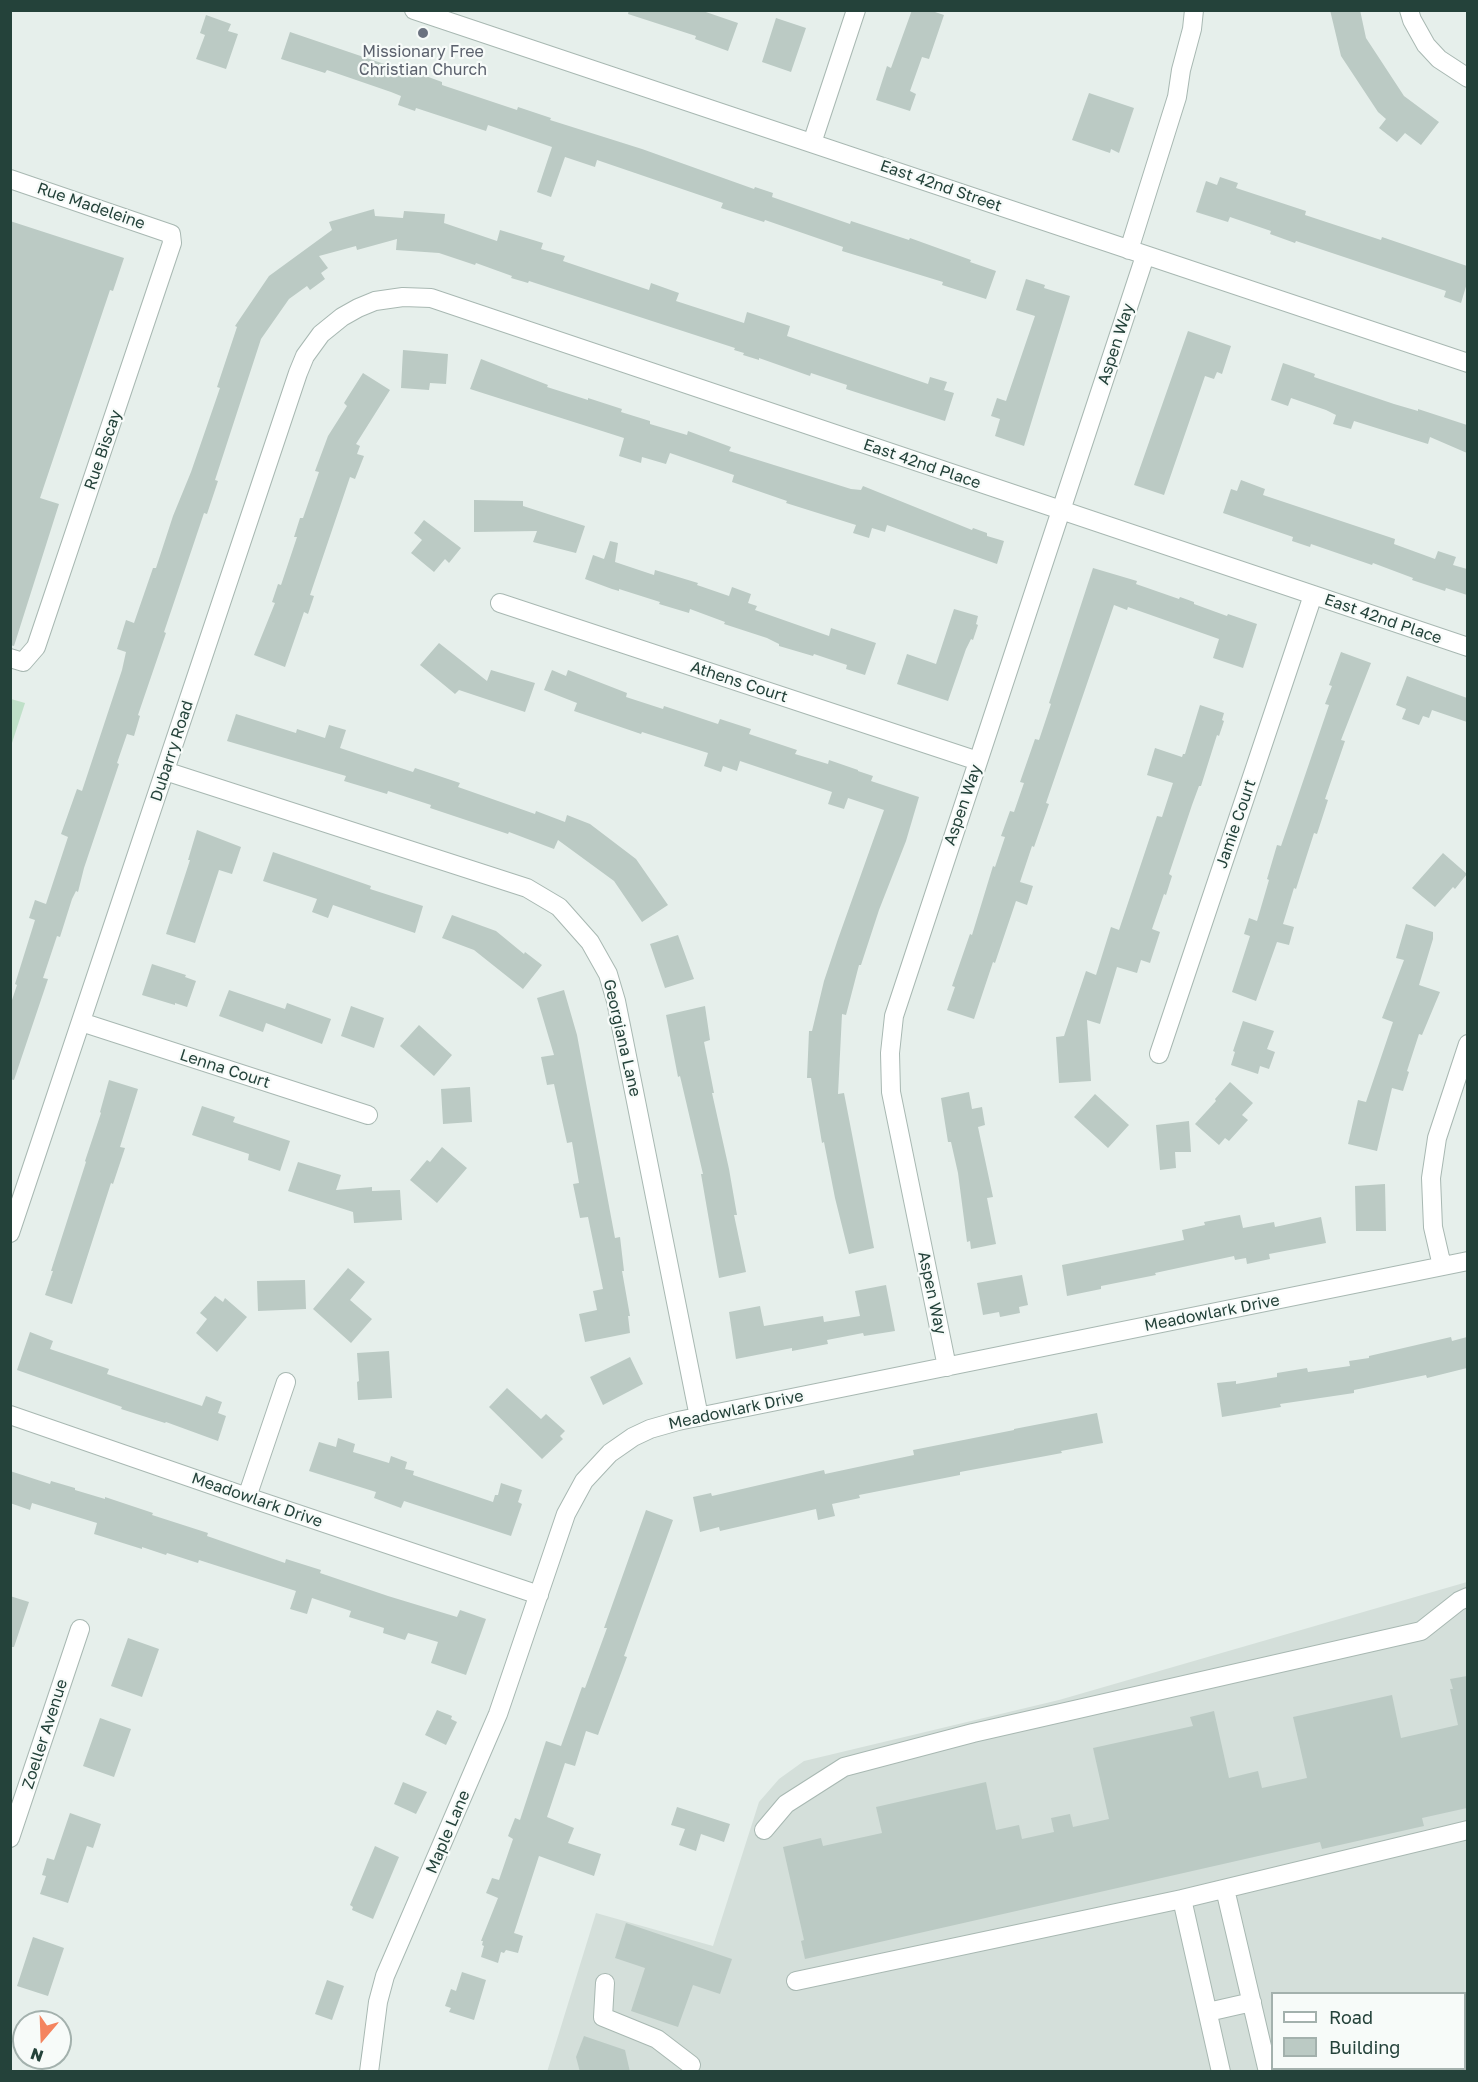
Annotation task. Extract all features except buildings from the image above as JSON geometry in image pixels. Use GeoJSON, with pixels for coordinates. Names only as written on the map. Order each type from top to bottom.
{"type":"FeatureCollection","features":[{"type":"Feature","properties":{"kind":"street","name":"East 42nd Street"},"geometry":{"type":"LineString","coordinates":[[414,10],[1467,363]]}},
{"type":"Feature","properties":{"kind":"street"},"geometry":{"type":"LineString","coordinates":[[812,143],[856,10]]}},
{"type":"Feature","properties":{"kind":"street","name":"Aspen Way"},"geometry":{"type":"LineString","coordinates":[[947,1367],[891,1092],[890,1053],[897,1005],[1062,511],[1137,253],[1177,97],[1194,10]]}},
{"type":"Feature","properties":{"kind":"street"},"geometry":{"type":"LineString","coordinates":[[1409,10],[1426,45],[1439,59],[1467,78]]}},
{"type":"Feature","properties":{"kind":"street","name":"Rue Madeleine"},"geometry":{"type":"LineString","coordinates":[[10,179],[171,234]]}},
{"type":"Feature","properties":{"kind":"street","name":"Rue Biscay"},"geometry":{"type":"LineString","coordinates":[[17,660],[36,647],[172,243],[171,234]]}},
{"type":"Feature","properties":{"kind":"street","name":"East 42nd Place"},"geometry":{"type":"LineString","coordinates":[[375,301],[403,297],[431,298],[1467,648]]}},
{"type":"Feature","properties":{"kind":"street","name":"Dubarry Road"},"geometry":{"type":"LineString","coordinates":[[10,1233],[298,372],[305,356],[328,328],[342,317],[375,301]]}},
{"type":"Feature","properties":{"kind":"street","name":"Jamie Court"},"geometry":{"type":"LineString","coordinates":[[1159,1054],[1313,595]]}},
{"type":"Feature","properties":{"kind":"street","name":"Athens Court"},"geometry":{"type":"LineString","coordinates":[[500,603],[978,761]]}},
{"type":"Feature","properties":{"kind":"street","name":"Georgiana Lane"},"geometry":{"type":"LineString","coordinates":[[165,771],[527,888],[559,907],[590,942],[608,974],[616,1001],[699,1417]]}},
{"type":"Feature","properties":{"kind":"street","name":"Lenna Court"},"geometry":{"type":"LineString","coordinates":[[81,1022],[368,1115]]}},
{"type":"Feature","properties":{"kind":"street"},"geometry":{"type":"LineString","coordinates":[[1442,1266],[1432,1227],[1431,1178],[1437,1138],[1467,1044]]}},
{"type":"Feature","properties":{"kind":"street","name":"Meadowlark Drive"},"geometry":{"type":"LineString","coordinates":[[10,1415],[539,1595],[570,1506],[579,1489],[596,1467],[617,1448],[650,1429],[678,1421],[1467,1261]]}},
{"type":"Feature","properties":{"kind":"street"},"geometry":{"type":"LineString","coordinates":[[247,1497],[286,1382]]}},
{"type":"Feature","properties":{"kind":"street","name":"Maple Lane"},"geometry":{"type":"LineString","coordinates":[[369,2072],[376,2011],[382,1984],[498,1714],[539,1595]]}},
{"type":"Feature","properties":{"kind":"street"},"geometry":{"type":"LineString","coordinates":[[764,1830],[786,1804],[844,1767],[974,1732],[1421,1631],[1467,1597]]}},
{"type":"Feature","properties":{"kind":"street","name":"Zoeller Avenue"},"geometry":{"type":"LineString","coordinates":[[10,1838],[80,1629]]}},
{"type":"Feature","properties":{"kind":"street"},"geometry":{"type":"LineString","coordinates":[[796,1981],[1182,1899],[1467,1830]]}},
{"type":"Feature","properties":{"kind":"street"},"geometry":{"type":"LineString","coordinates":[[1225,1889],[1268,2072]]}},
{"type":"Feature","properties":{"kind":"street"},"geometry":{"type":"LineString","coordinates":[[1182,1899],[1221,2072]]}},
{"type":"Feature","properties":{"kind":"street"},"geometry":{"type":"LineString","coordinates":[[604,1983],[603,2017],[657,2039],[691,2065]]}},
{"type":"Feature","properties":{"kind":"street"},"geometry":{"type":"LineString","coordinates":[[1208,2012],[1252,2002]]}},
{"type":"Feature","properties":{"kind":"shaded area"},"geometry":{"type":"Polygon","coordinates":[[[1467,1582],[1467,2071],[547,2072],[596,1913],[713,1946],[759,1802],[779,1779],[804,1761],[1059,1700],[1467,1582]]]}},
{"type":"Feature","properties":{"kind":"green space"},"geometry":{"type":"Polygon","coordinates":[[[10,699],[25,703],[11,746],[10,699]]]}},
{"type":"Feature","properties":{"kind":"place","name":"Missionary Free Christian Church"},"geometry":{"type":"Point","coordinates":[423,33]}}]}
